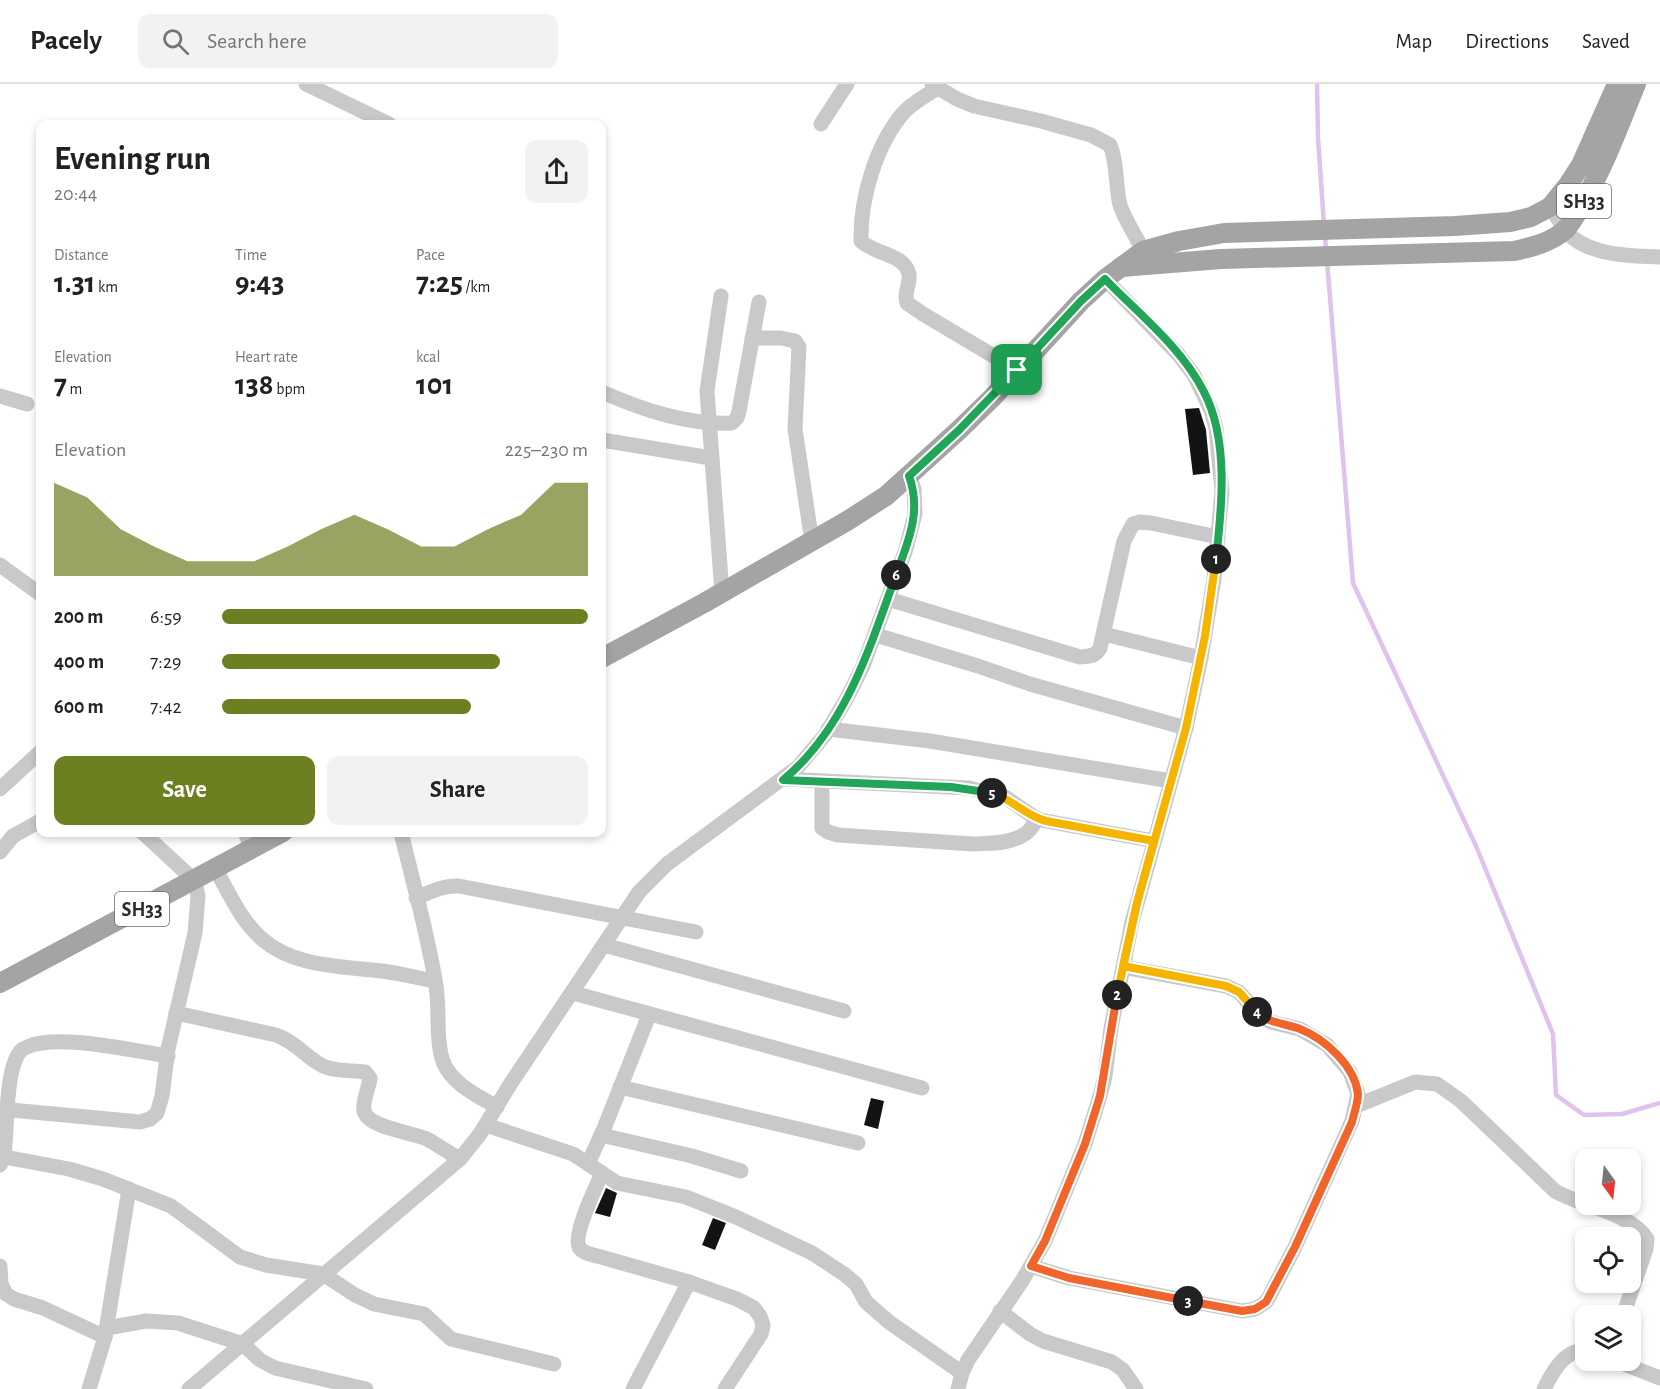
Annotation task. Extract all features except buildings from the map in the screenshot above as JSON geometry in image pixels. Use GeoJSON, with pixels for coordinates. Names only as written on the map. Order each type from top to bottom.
{"type":"FeatureCollection","features":[{"type":"Feature","properties":{"kind":"main road","name":"SH33"},"geometry":{"type":"LineString","coordinates":[[606,656],[722,593],[867,508],[909,476],[959,430],[1081,301],[1105,279],[1143,251],[1179,241],[1224,233],[1455,226],[1510,222],[1531,217],[1550,207],[1581,165],[1617,84]]}},
{"type":"Feature","properties":{"kind":"main road","name":"SH33"},"geometry":{"type":"LineString","coordinates":[[1121,267],[1221,259],[1514,251],[1534,247],[1551,240],[1566,229],[1597,177],[1636,84]]}},
{"type":"Feature","properties":{"kind":"main road","name":"SH33"},"geometry":{"type":"LineString","coordinates":[[0,983],[216,870],[248,841],[264,837]]}},
{"type":"Feature","properties":{"kind":"street"},"geometry":{"type":"LineString","coordinates":[[306,84],[381,120]]}},
{"type":"Feature","properties":{"kind":"street"},"geometry":{"type":"LineString","coordinates":[[821,124],[847,84]]}},
{"type":"Feature","properties":{"kind":"street"},"geometry":{"type":"LineString","coordinates":[[1017,370],[915,309],[905,298],[909,274],[904,265],[878,250],[866,247],[861,241],[861,222],[869,183],[880,151],[904,113],[934,86],[974,106],[1028,117],[1091,135],[1110,145],[1114,155],[1121,207],[1143,251]]}},
{"type":"Feature","properties":{"kind":"street"},"geometry":{"type":"LineString","coordinates":[[1550,207],[1571,237],[1603,252],[1660,257]]}},
{"type":"Feature","properties":{"kind":"street"},"geometry":{"type":"LineString","coordinates":[[958,1389],[968,1360],[1031,1266],[1045,1241],[1077,1163],[1100,1096],[1123,966],[1154,841],[1186,728],[1210,607],[1222,491],[1216,428],[1204,393],[1178,354],[1105,279]]}},
{"type":"Feature","properties":{"kind":"street"},"geometry":{"type":"LineString","coordinates":[[721,296],[707,391],[722,593]]}},
{"type":"Feature","properties":{"kind":"street"},"geometry":{"type":"LineString","coordinates":[[606,394],[640,408],[709,424],[732,423],[737,418],[759,302]]}},
{"type":"Feature","properties":{"kind":"street"},"geometry":{"type":"LineString","coordinates":[[752,338],[789,339],[795,341],[799,347],[795,429],[812,542]]}},
{"type":"Feature","properties":{"kind":"street"},"geometry":{"type":"LineString","coordinates":[[0,396],[27,404]]}},
{"type":"Feature","properties":{"kind":"street"},"geometry":{"type":"LineString","coordinates":[[606,441],[711,458]]}},
{"type":"Feature","properties":{"kind":"street"},"geometry":{"type":"LineString","coordinates":[[189,1389],[469,1150],[639,892],[667,864],[783,780],[811,754],[857,680],[876,635],[906,549],[915,514],[916,500],[909,476]]}},
{"type":"Feature","properties":{"kind":"street"},"geometry":{"type":"LineString","coordinates":[[888,599],[1080,657],[1096,654],[1104,634],[1124,542],[1133,524],[1151,523],[1218,537]]}},
{"type":"Feature","properties":{"kind":"street"},"geometry":{"type":"LineString","coordinates":[[0,564],[36,591]]}},
{"type":"Feature","properties":{"kind":"street"},"geometry":{"type":"LineString","coordinates":[[1104,634],[1201,658]]}},
{"type":"Feature","properties":{"kind":"street"},"geometry":{"type":"LineString","coordinates":[[876,635],[1030,684],[1186,728]]}},
{"type":"Feature","properties":{"kind":"street"},"geometry":{"type":"LineString","coordinates":[[828,729],[930,741],[1171,781]]}},
{"type":"Feature","properties":{"kind":"street"},"geometry":{"type":"LineString","coordinates":[[0,789],[36,756]]}},
{"type":"Feature","properties":{"kind":"street"},"geometry":{"type":"LineString","coordinates":[[783,780],[969,788],[1005,797],[1037,819],[1154,841]]}},
{"type":"Feature","properties":{"kind":"street"},"geometry":{"type":"LineString","coordinates":[[822,781],[822,828],[838,835],[973,844],[989,843],[1014,839],[1027,833],[1037,819]]}},
{"type":"Feature","properties":{"kind":"street"},"geometry":{"type":"LineString","coordinates":[[0,852],[14,836],[36,823]]}},
{"type":"Feature","properties":{"kind":"street"},"geometry":{"type":"LineString","coordinates":[[4,1109],[140,1122],[150,1119],[157,1113],[176,1013],[195,933],[198,896],[195,881],[147,837]]}},
{"type":"Feature","properties":{"kind":"street"},"geometry":{"type":"LineString","coordinates":[[402,837],[435,981],[440,1011],[440,1051],[445,1065],[455,1078],[468,1090],[497,1107]]}},
{"type":"Feature","properties":{"kind":"street"},"geometry":{"type":"LineString","coordinates":[[216,870],[249,926],[276,950],[311,962],[382,971],[435,981]]}},
{"type":"Feature","properties":{"kind":"street"},"geometry":{"type":"LineString","coordinates":[[416,898],[441,888],[459,886],[696,932]]}},
{"type":"Feature","properties":{"kind":"street"},"geometry":{"type":"LineString","coordinates":[[604,945],[844,1011]]}},
{"type":"Feature","properties":{"kind":"street"},"geometry":{"type":"LineString","coordinates":[[1031,1266],[1069,1278],[1242,1311],[1255,1309],[1266,1302],[1295,1247],[1352,1122],[1358,1094],[1350,1072],[1326,1045],[1300,1029],[1271,1022],[1260,1016],[1239,992],[1226,986],[1123,966]]}},
{"type":"Feature","properties":{"kind":"street"},"geometry":{"type":"LineString","coordinates":[[573,993],[922,1088]]}},
{"type":"Feature","properties":{"kind":"street"},"geometry":{"type":"LineString","coordinates":[[176,1013],[276,1035],[291,1041],[323,1066],[365,1072],[370,1078],[364,1105],[364,1112],[368,1118],[387,1127],[426,1139],[460,1159]]}},
{"type":"Feature","properties":{"kind":"street"},"geometry":{"type":"LineString","coordinates":[[588,1164],[649,1015]]}},
{"type":"Feature","properties":{"kind":"street"},"geometry":{"type":"LineString","coordinates":[[168,1056],[78,1043],[38,1044],[26,1047],[20,1051],[15,1060],[4,1109],[1,1159],[87,1173],[171,1206],[240,1257],[266,1265],[322,1274],[374,1304],[424,1314],[451,1339],[554,1364]]}},
{"type":"Feature","properties":{"kind":"street"},"geometry":{"type":"LineString","coordinates":[[1356,1106],[1415,1082],[1437,1083],[1461,1101],[1555,1191],[1619,1217],[1635,1226],[1647,1239],[1646,1249],[1627,1305]]}},
{"type":"Feature","properties":{"kind":"street"},"geometry":{"type":"LineString","coordinates":[[620,1087],[858,1143]]}},
{"type":"Feature","properties":{"kind":"street"},"geometry":{"type":"LineString","coordinates":[[486,1125],[559,1148],[617,1183],[686,1197],[812,1253],[856,1284],[866,1302],[889,1322],[962,1373]]}},
{"type":"Feature","properties":{"kind":"street"},"geometry":{"type":"LineString","coordinates":[[601,1135],[692,1156],[741,1171]]}},
{"type":"Feature","properties":{"kind":"street"},"geometry":{"type":"LineString","coordinates":[[602,1173],[584,1216],[578,1241],[580,1248],[601,1257],[722,1292],[754,1308],[760,1316],[764,1324],[757,1343],[725,1389]]}},
{"type":"Feature","properties":{"kind":"street"},"geometry":{"type":"LineString","coordinates":[[88,1389],[106,1333],[129,1189]]}},
{"type":"Feature","properties":{"kind":"street"},"geometry":{"type":"LineString","coordinates":[[0,1266],[1,1284],[6,1294],[106,1333],[146,1321],[161,1321],[193,1327],[243,1344],[260,1360],[275,1368],[366,1389]]}},
{"type":"Feature","properties":{"kind":"street"},"geometry":{"type":"LineString","coordinates":[[633,1389],[689,1282]]}},
{"type":"Feature","properties":{"kind":"street"},"geometry":{"type":"LineString","coordinates":[[1000,1311],[1043,1341],[1112,1362],[1123,1370],[1136,1389]]}},
{"type":"Feature","properties":{"kind":"street"},"geometry":{"type":"LineString","coordinates":[[1544,1389],[1559,1363],[1575,1352]]}},
{"type":"Feature","properties":{"kind":"street"},"geometry":{"type":"LineString","coordinates":[[1641,1370],[1660,1378]]}},
{"type":"Feature","properties":{"kind":"waterway"},"geometry":{"type":"LineString","coordinates":[[1317,84],[1324,225]]}},
{"type":"Feature","properties":{"kind":"waterway"},"geometry":{"type":"LineString","coordinates":[[1325,234],[1326,252]]}},
{"type":"Feature","properties":{"kind":"waterway"},"geometry":{"type":"LineString","coordinates":[[1327,260],[1353,583],[1476,846],[1553,1034],[1556,1095],[1584,1115],[1622,1114],[1660,1103]]}},
{"type":"Feature","properties":{"kind":"route"},"geometry":{"type":"LineString","coordinates":[[1017,370],[992,398],[909,476],[916,500],[915,514],[906,549],[864,666],[825,735],[811,754],[783,780],[969,788],[1005,797],[1037,819],[1154,841],[1132,922],[1123,966],[1226,986],[1239,992],[1260,1016],[1271,1022],[1300,1029],[1326,1045],[1350,1072],[1358,1094],[1352,1122],[1295,1247],[1266,1302],[1255,1309],[1242,1311],[1069,1278],[1031,1266],[1045,1241],[1085,1144],[1105,1076],[1111,1028],[1129,941],[1132,922],[1186,728],[1196,686],[1214,579],[1222,491],[1216,428],[1204,393],[1178,354],[1105,279],[1081,301],[1017,370]]}}]}
